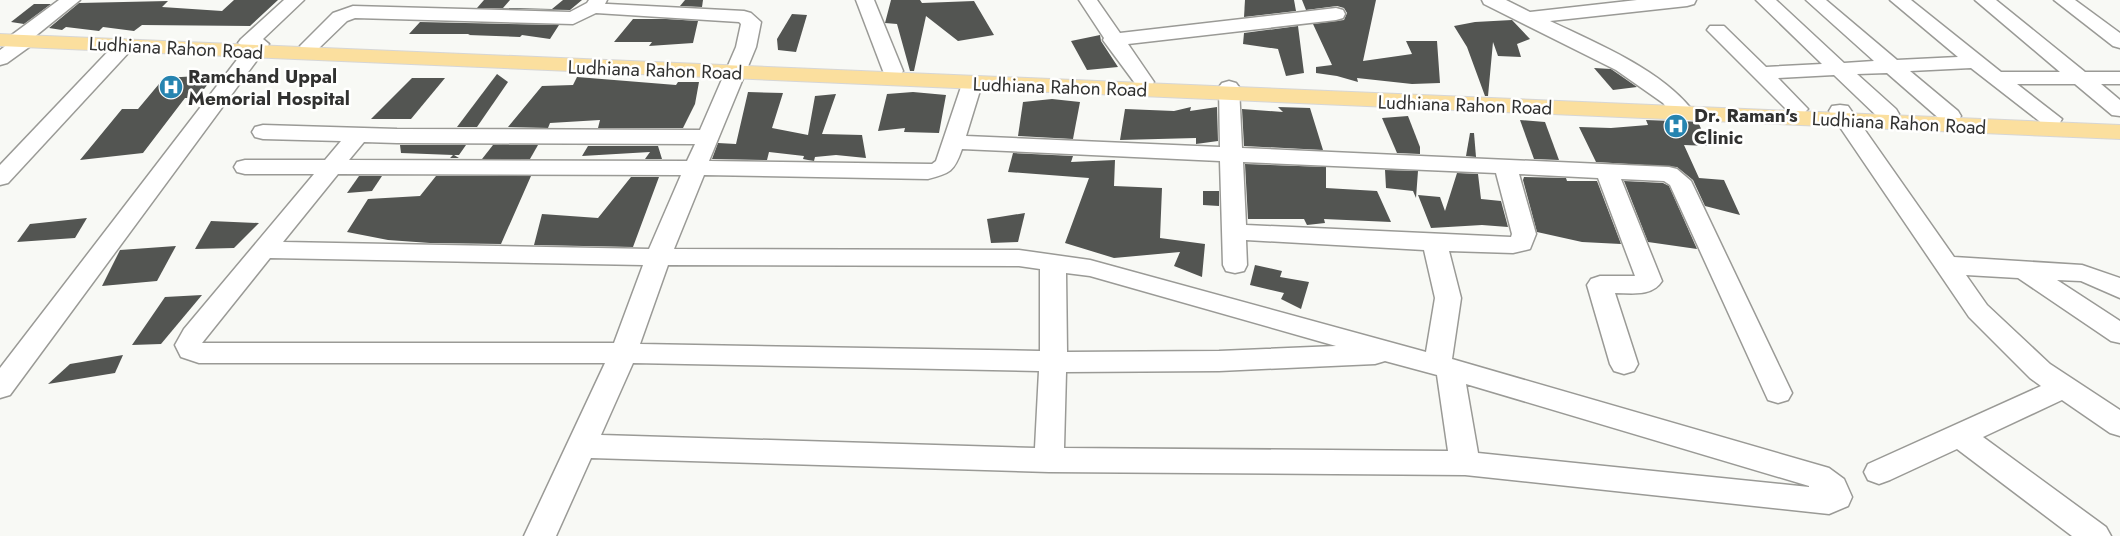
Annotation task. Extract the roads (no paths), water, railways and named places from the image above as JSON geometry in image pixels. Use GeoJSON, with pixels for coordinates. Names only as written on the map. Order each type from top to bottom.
{"type":"FeatureCollection","features":[{"type":"Feature","properties":{"kind":"main road","name":"Ludhiana Rahon Road"},"geometry":{"type":"LineString","coordinates":[[14,38],[124,46],[310,46],[972,84],[1229,91],[1681,109],[1844,116],[2120,132]]}},
{"type":"Feature","properties":{"kind":"main road","name":"Ludhiana Rahon Road"},"geometry":{"type":"LineString","coordinates":[[14,38],[253,46],[736,69],[893,71],[1144,82],[1229,91]]}},
{"type":"Feature","properties":{"kind":"main road","name":"Ludhiana Rahon Road"},"geometry":{"type":"LineString","coordinates":[[1681,109],[1797,109],[1844,116],[1888,114],[2120,123]]}},
{"type":"Feature","properties":{"kind":"street"},"geometry":{"type":"LineString","coordinates":[[0,59],[14,38],[71,0]]}},
{"type":"Feature","properties":{"kind":"street"},"geometry":{"type":"LineString","coordinates":[[0,388],[253,46],[295,0]]}},
{"type":"Feature","properties":{"kind":"street"},"geometry":{"type":"LineString","coordinates":[[865,0],[893,71]]}},
{"type":"Feature","properties":{"kind":"street"},"geometry":{"type":"LineString","coordinates":[[1088,0],[1113,40],[1144,82]]}},
{"type":"Feature","properties":{"kind":"street"},"geometry":{"type":"LineString","coordinates":[[1491,0],[1628,70],[1681,109]]}},
{"type":"Feature","properties":{"kind":"street"},"geometry":{"type":"LineString","coordinates":[[1526,18],[1687,0]]}},
{"type":"Feature","properties":{"kind":"street"},"geometry":{"type":"LineString","coordinates":[[1765,0],[1888,114]]}},
{"type":"Feature","properties":{"kind":"street"},"geometry":{"type":"LineString","coordinates":[[1814,0],[1950,116]]}},
{"type":"Feature","properties":{"kind":"street"},"geometry":{"type":"LineString","coordinates":[[1899,0],[1996,78],[2051,119]]}},
{"type":"Feature","properties":{"kind":"street"},"geometry":{"type":"LineString","coordinates":[[1984,0],[2120,110]]}},
{"type":"Feature","properties":{"kind":"street"},"geometry":{"type":"LineString","coordinates":[[2063,0],[2120,42]]}},
{"type":"Feature","properties":{"kind":"street"},"geometry":{"type":"LineString","coordinates":[[310,46],[340,17],[353,12],[573,18],[596,4],[608,10],[749,19],[751,29],[736,69],[658,257],[624,352],[540,536]]}},
{"type":"Feature","properties":{"kind":"street"},"geometry":{"type":"LineString","coordinates":[[1113,40],[1336,14]]}},
{"type":"Feature","properties":{"kind":"street"},"geometry":{"type":"LineString","coordinates":[[1717,30],[1797,109]]}},
{"type":"Feature","properties":{"kind":"street"},"geometry":{"type":"LineString","coordinates":[[0,178],[124,46]]}},
{"type":"Feature","properties":{"kind":"street"},"geometry":{"type":"LineString","coordinates":[[1762,73],[1841,71],[1976,62]]}},
{"type":"Feature","properties":{"kind":"street"},"geometry":{"type":"LineString","coordinates":[[1996,78],[2120,78]]}},
{"type":"Feature","properties":{"kind":"street"},"geometry":{"type":"LineString","coordinates":[[245,167],[695,168],[928,172],[940,169],[946,164],[972,84]]}},
{"type":"Feature","properties":{"kind":"street"},"geometry":{"type":"LineString","coordinates":[[1229,91],[1235,265]]}},
{"type":"Feature","properties":{"kind":"street"},"geometry":{"type":"LineString","coordinates":[[1844,116],[1978,311],[2006,341],[2040,371],[2120,425]]}},
{"type":"Feature","properties":{"kind":"street"},"geometry":{"type":"LineString","coordinates":[[263,132],[358,135],[708,137]]}},
{"type":"Feature","properties":{"kind":"street"},"geometry":{"type":"LineString","coordinates":[[358,135],[192,336],[188,345],[191,350],[199,353],[624,352],[1053,361],[1311,359],[1394,353]]}},
{"type":"Feature","properties":{"kind":"street"},"geometry":{"type":"LineString","coordinates":[[953,142],[1506,167],[1663,172],[1680,180],[1778,393]]}},
{"type":"Feature","properties":{"kind":"street"},"geometry":{"type":"LineString","coordinates":[[1234,232],[1435,243],[1513,245],[1521,243],[1524,234],[1506,167]]}},
{"type":"Feature","properties":{"kind":"street"},"geometry":{"type":"LineString","coordinates":[[1606,170],[1649,281],[1645,284],[1600,285],[1624,364]]}},
{"type":"Feature","properties":{"kind":"street"},"geometry":{"type":"LineString","coordinates":[[1435,243],[1448,298],[1444,367],[1465,463]]}},
{"type":"Feature","properties":{"kind":"street"},"geometry":{"type":"LineString","coordinates":[[263,250],[658,257],[984,258],[1053,262],[1090,268],[1444,367],[1818,477],[1829,482],[1836,490],[1837,497],[1830,501],[1465,463],[1049,460],[582,446]]}},
{"type":"Feature","properties":{"kind":"street"},"geometry":{"type":"LineString","coordinates":[[1049,460],[1053,361],[1053,262]]}},
{"type":"Feature","properties":{"kind":"street"},"geometry":{"type":"LineString","coordinates":[[1945,265],[2082,273],[2105,280],[2120,289]]}},
{"type":"Feature","properties":{"kind":"street"},"geometry":{"type":"LineString","coordinates":[[2024,270],[2120,334]]}},
{"type":"Feature","properties":{"kind":"street"},"geometry":{"type":"LineString","coordinates":[[1879,472],[2064,388]]}},
{"type":"Feature","properties":{"kind":"street"},"geometry":{"type":"LineString","coordinates":[[1959,435],[2095,536]]}},
{"type":"Feature","properties":{"kind":"place","name":"Ramchand Uppal Memorial Hospital"},"geometry":{"type":"Point","coordinates":[171,87]}},
{"type":"Feature","properties":{"kind":"place","name":"Dr. Raman's Clinic"},"geometry":{"type":"Point","coordinates":[1676,126]}}]}
